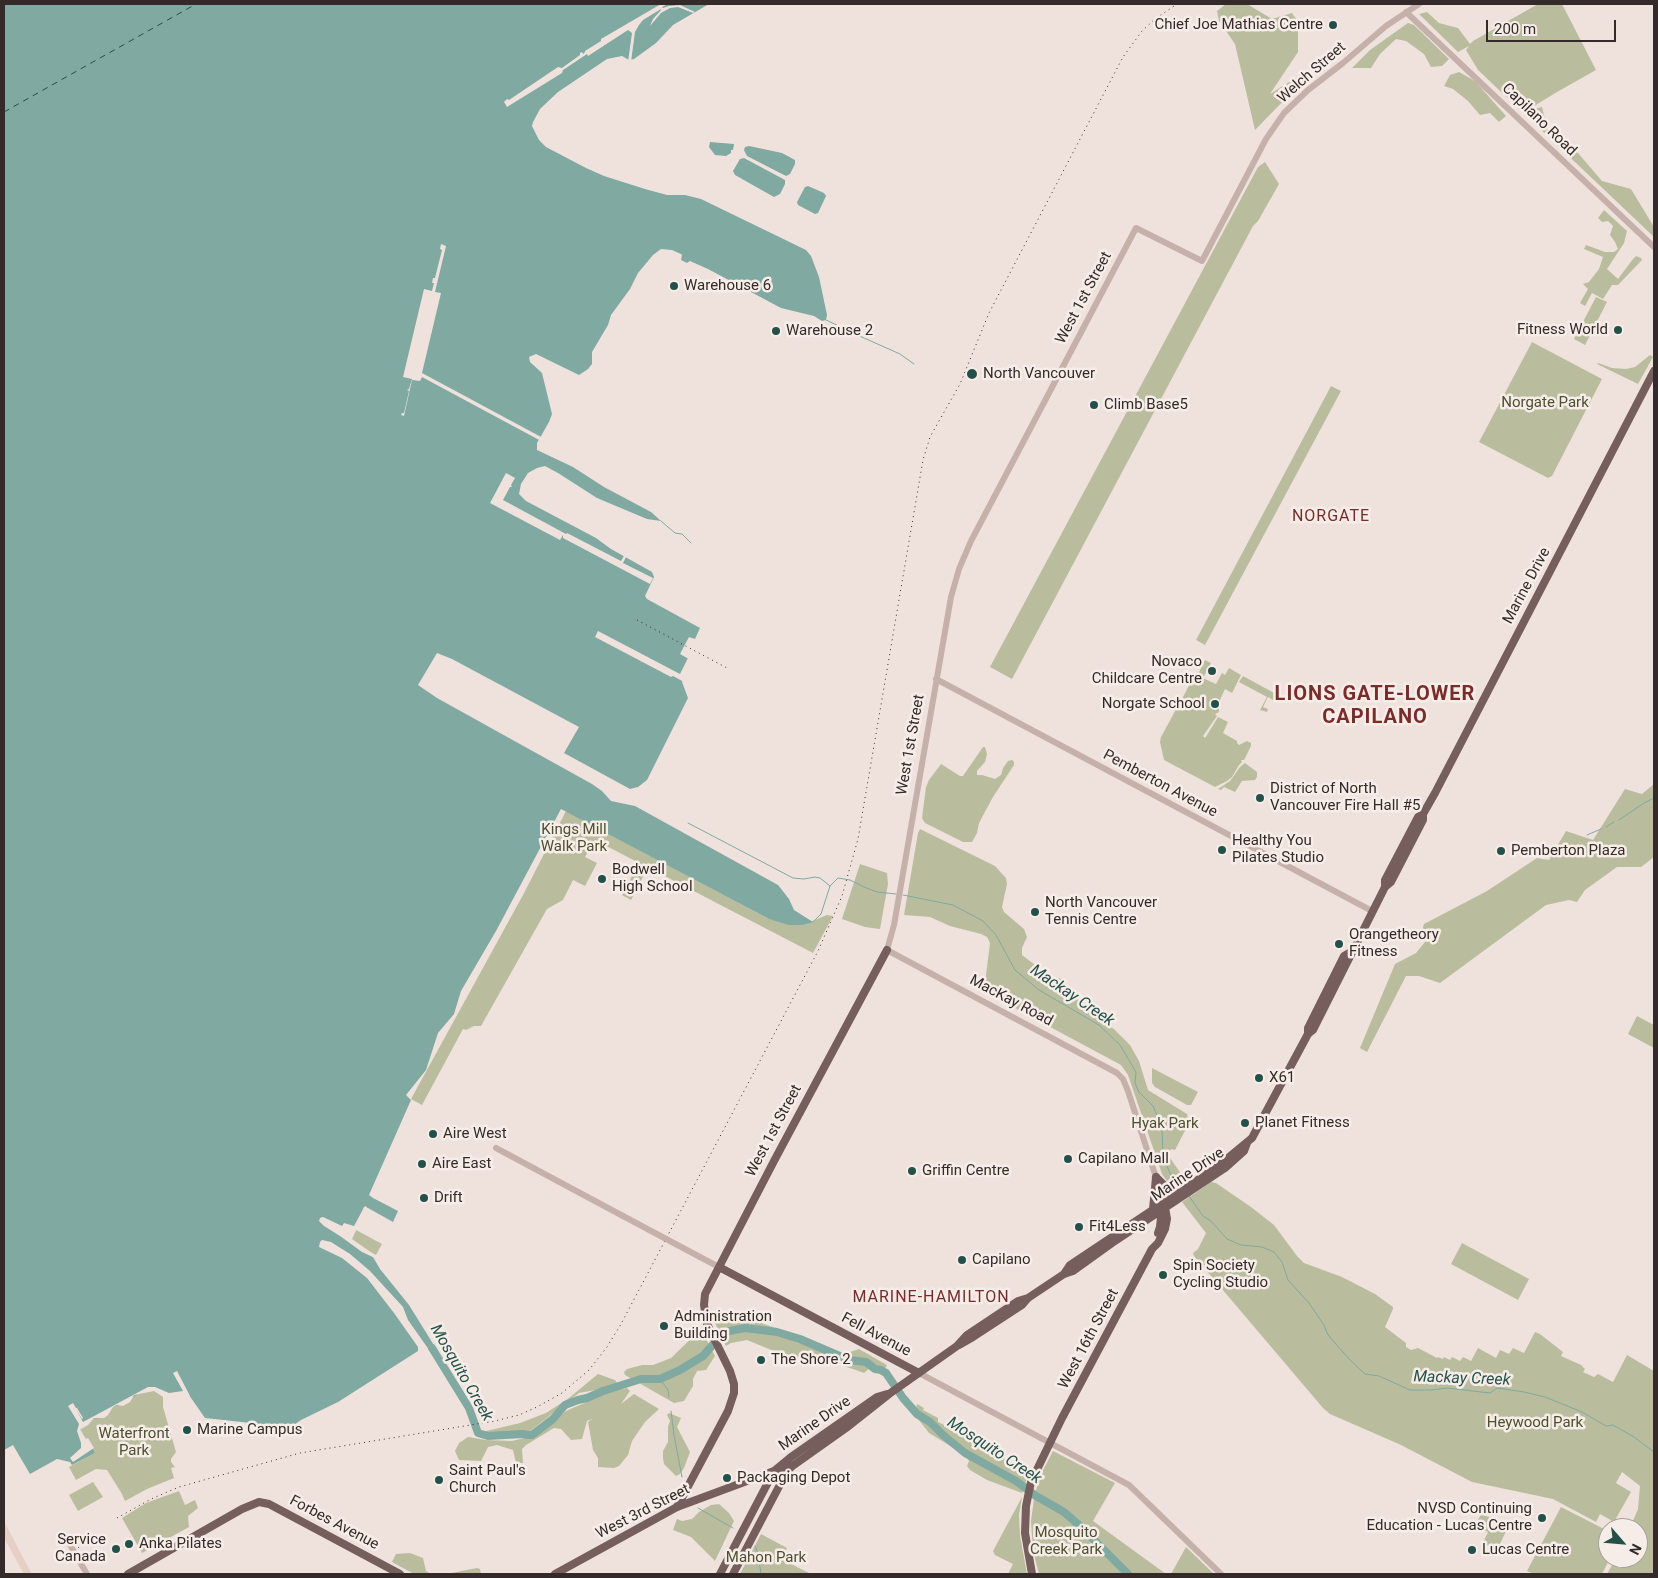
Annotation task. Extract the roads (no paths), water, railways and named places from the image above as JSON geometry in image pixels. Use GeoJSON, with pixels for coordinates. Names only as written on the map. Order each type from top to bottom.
{"type":"FeatureCollection","features":[{"type":"Feature","properties":{"kind":"main road","name":"Marine Drive"},"geometry":{"type":"LineString","coordinates":[[733,1574],[791,1467],[957,1346],[967,1335],[1018,1301],[1028,1298],[1064,1274],[1073,1271],[1186,1191],[1247,1143],[1266,1113],[1308,1034],[1308,1028],[1344,956],[1351,952],[1385,887],[1391,882],[1423,820],[1423,814],[1654,371]]}},
{"type":"Feature","properties":{"kind":"main road","name":"West 1st Street"},"geometry":{"type":"LineString","coordinates":[[677,1507],[732,1401],[734,1384],[708,1328],[705,1318],[704,1299],[839,1038],[887,950]]}},
{"type":"Feature","properties":{"kind":"main road"},"geometry":{"type":"LineString","coordinates":[[1156,1177],[1166,1186],[1186,1191]]}},
{"type":"Feature","properties":{"kind":"main road"},"geometry":{"type":"LineString","coordinates":[[1152,1209],[1156,1177]]}},
{"type":"Feature","properties":{"kind":"main road","name":"Marine Drive"},"geometry":{"type":"LineString","coordinates":[[1064,1274],[1070,1265],[1152,1209],[1164,1207]]}},
{"type":"Feature","properties":{"kind":"main road","name":"West 16th Street"},"geometry":{"type":"LineString","coordinates":[[1032,1574],[1024,1534],[1031,1482],[1050,1442],[1152,1249],[1158,1243],[1165,1230],[1167,1219],[1164,1207]]}},
{"type":"Feature","properties":{"kind":"main road","name":"Fell Avenue"},"geometry":{"type":"LineString","coordinates":[[719,1267],[919,1373]]}},
{"type":"Feature","properties":{"kind":"main road","name":"Marine Drive"},"geometry":{"type":"LineString","coordinates":[[774,1471],[877,1397],[889,1394]]}},
{"type":"Feature","properties":{"kind":"main road","name":"Marine Drive"},"geometry":{"type":"LineString","coordinates":[[774,1471],[791,1467]]}},
{"type":"Feature","properties":{"kind":"main road"},"geometry":{"type":"LineString","coordinates":[[720,1574],[774,1471]]}},
{"type":"Feature","properties":{"kind":"main road","name":"West 3rd Street"},"geometry":{"type":"LineString","coordinates":[[555,1574],[677,1507],[774,1471]]}},
{"type":"Feature","properties":{"kind":"main road","name":"Forbes Avenue"},"geometry":{"type":"LineString","coordinates":[[128,1574],[259,1502],[269,1504],[400,1574]]}},
{"type":"Feature","properties":{"kind":"street","name":"Welch Street"},"geometry":{"type":"LineString","coordinates":[[1136,228],[1202,261],[1266,139],[1284,113],[1308,90],[1386,26],[1419,4]]}},
{"type":"Feature","properties":{"kind":"street","name":"Capilano Road"},"geometry":{"type":"LineString","coordinates":[[1406,12],[1654,247]]}},
{"type":"Feature","properties":{"kind":"street","name":"West 1st Street"},"geometry":{"type":"LineString","coordinates":[[887,950],[893,931],[936,679],[951,597],[957,575],[966,550],[1136,228]]}},
{"type":"Feature","properties":{"kind":"street","name":"Pemberton Avenue"},"geometry":{"type":"LineString","coordinates":[[936,679],[1372,911]]}},
{"type":"Feature","properties":{"kind":"street","name":"MacKay Road"},"geometry":{"type":"LineString","coordinates":[[887,950],[1117,1073],[1128,1091],[1156,1177]]}},
{"type":"Feature","properties":{"kind":"street","name":"Fell Avenue"},"geometry":{"type":"LineString","coordinates":[[496,1148],[719,1267]]}},
{"type":"Feature","properties":{"kind":"street"},"geometry":{"type":"LineString","coordinates":[[1156,1177],[1164,1207]]}},
{"type":"Feature","properties":{"kind":"street","name":"Fell Avenue"},"geometry":{"type":"LineString","coordinates":[[919,1373],[1129,1486],[1221,1574]]}},
{"type":"Feature","properties":{"kind":"street"},"geometry":{"type":"LineString","coordinates":[[69,1543],[87,1574]]}},
{"type":"Feature","properties":{"kind":"water"},"geometry":{"type":"Polygon","coordinates":[[[4,4],[709,4],[673,25],[656,43],[634,59],[629,60],[622,56],[607,59],[558,92],[540,109],[532,126],[539,140],[546,147],[586,168],[604,176],[667,195],[685,195],[701,199],[806,250],[811,256],[819,277],[827,315],[826,320],[822,321],[814,316],[781,308],[708,269],[690,261],[687,263],[681,260],[681,254],[672,250],[661,249],[653,255],[638,273],[630,289],[611,315],[608,325],[592,352],[592,364],[588,369],[579,375],[536,354],[529,357],[530,362],[542,373],[552,414],[537,443],[537,450],[573,467],[604,487],[651,512],[661,521],[647,519],[597,498],[545,466],[528,473],[521,484],[519,494],[526,501],[596,538],[611,549],[652,572],[654,577],[645,596],[647,599],[700,628],[695,639],[689,637],[680,654],[694,662],[682,682],[688,698],[647,780],[638,787],[630,789],[564,753],[579,727],[452,659],[437,653],[418,685],[437,698],[592,784],[611,801],[635,806],[778,885],[789,899],[794,910],[813,922],[803,925],[789,925],[769,919],[561,809],[496,931],[461,991],[454,1014],[438,1033],[426,1070],[406,1095],[411,1100],[369,1195],[398,1211],[393,1222],[364,1207],[349,1239],[373,1257],[380,1269],[409,1305],[440,1355],[436,1357],[432,1354],[408,1320],[403,1307],[370,1271],[350,1254],[331,1242],[322,1240],[319,1247],[342,1258],[367,1278],[418,1347],[418,1351],[338,1402],[301,1420],[288,1429],[281,1430],[260,1424],[205,1418],[189,1395],[170,1397],[153,1389],[138,1394],[113,1407],[110,1412],[100,1418],[92,1419],[88,1425],[80,1429],[86,1439],[88,1438],[95,1453],[72,1465],[70,1462],[57,1459],[30,1474],[13,1445],[4,1450],[4,4]]]}},
{"type":"Feature","properties":{"kind":"water"},"geometry":{"type":"Polygon","coordinates":[[[710,142],[734,144],[733,150],[726,156],[715,155],[709,147],[710,142]]]}},
{"type":"Feature","properties":{"kind":"water"},"geometry":{"type":"Polygon","coordinates":[[[749,146],[782,153],[795,160],[790,174],[786,176],[747,156],[744,150],[745,147],[749,146]]]}},
{"type":"Feature","properties":{"kind":"water"},"geometry":{"type":"Polygon","coordinates":[[[744,158],[785,180],[780,194],[774,197],[735,175],[733,171],[740,159],[744,158]]]}},
{"type":"Feature","properties":{"kind":"water"},"geometry":{"type":"Polygon","coordinates":[[[808,186],[824,193],[826,196],[818,213],[815,214],[798,205],[797,202],[805,187],[808,186]]]}},
{"type":"Feature","properties":{"kind":"waterway"},"geometry":{"type":"LineString","coordinates":[[826,320],[843,328]]}},
{"type":"Feature","properties":{"kind":"waterway"},"geometry":{"type":"LineString","coordinates":[[855,334],[900,354],[914,364]]}},
{"type":"Feature","properties":{"kind":"waterway"},"geometry":{"type":"LineString","coordinates":[[661,521],[675,533],[682,534],[691,543]]}},
{"type":"Feature","properties":{"kind":"waterway"},"geometry":{"type":"LineString","coordinates":[[1619,820],[1654,798]]}},
{"type":"Feature","properties":{"kind":"waterway"},"geometry":{"type":"LineString","coordinates":[[1606,827],[1614,822]]}},
{"type":"Feature","properties":{"kind":"waterway"},"geometry":{"type":"LineString","coordinates":[[688,823],[793,878],[820,878],[830,886]]}},
{"type":"Feature","properties":{"kind":"waterway"},"geometry":{"type":"LineString","coordinates":[[1587,835],[1601,829]]}},
{"type":"Feature","properties":{"kind":"waterway","name":"Mackay Creek"},"geometry":{"type":"LineString","coordinates":[[813,922],[821,914],[830,886],[838,878],[850,880],[877,892],[896,894]]}},
{"type":"Feature","properties":{"kind":"waterway","name":"Mackay Creek"},"geometry":{"type":"LineString","coordinates":[[903,895],[953,905],[983,921],[996,935],[1015,970],[1039,990],[1099,1025],[1120,1045],[1136,1072],[1135,1083],[1139,1092],[1153,1106],[1162,1128],[1163,1158],[1172,1177],[1181,1188]]}},
{"type":"Feature","properties":{"kind":"waterway","name":"Mackay Creek"},"geometry":{"type":"LineString","coordinates":[[1189,1196],[1203,1216],[1211,1221],[1227,1239],[1241,1245],[1262,1247],[1274,1252],[1282,1262],[1288,1280],[1309,1303],[1324,1325],[1328,1335],[1365,1374],[1379,1376],[1410,1390],[1447,1388],[1490,1393],[1497,1388],[1545,1397],[1582,1412],[1606,1426],[1613,1425],[1634,1437],[1654,1452]]}},
{"type":"Feature","properties":{"kind":"waterway","name":"Mosquito Creek"},"geometry":{"type":"LineString","coordinates":[[432,1348],[469,1408],[478,1433],[488,1436],[532,1435],[553,1419],[565,1405],[641,1379],[660,1379],[680,1370],[703,1356],[724,1332],[745,1328],[777,1332],[800,1339],[849,1360],[866,1362],[875,1369],[886,1373],[903,1398],[917,1414],[930,1422],[965,1453],[1016,1481],[1036,1496],[1064,1512],[1128,1574]]}},
{"type":"Feature","properties":{"kind":"waterway"},"geometry":{"type":"LineString","coordinates":[[660,1379],[668,1390],[669,1397]]}},
{"type":"Feature","properties":{"kind":"waterway"},"geometry":{"type":"LineString","coordinates":[[671,1411],[682,1477]]}},
{"type":"Feature","properties":{"kind":"waterway"},"geometry":{"type":"LineString","coordinates":[[698,1508],[733,1528]]}},
{"type":"Feature","properties":{"kind":"waterway"},"geometry":{"type":"LineString","coordinates":[[755,1546],[761,1574]]}},
{"type":"Feature","properties":{"kind":"railway"},"geometry":{"type":"LineString","coordinates":[[117,1518],[151,1499],[179,1487],[300,1453],[495,1421],[519,1415],[562,1393],[589,1370],[607,1347],[621,1324],[818,951],[842,896],[858,839],[923,460],[930,437],[960,384],[989,313],[1123,57],[1142,31],[1155,19],[1177,4]]}},
{"type":"Feature","properties":{"kind":"railway"},"geometry":{"type":"LineString","coordinates":[[637,620],[727,668]]}},
{"type":"Feature","properties":{"kind":"railway"},"geometry":{"type":"LineString","coordinates":[[67,1558],[91,1536]]}},
{"type":"Feature","properties":{"kind":"place","name":"Chief Joe Mathias Centre"},"geometry":{"type":"Point","coordinates":[1333,25]}},
{"type":"Feature","properties":{"kind":"place","name":"Warehouse 6"},"geometry":{"type":"Point","coordinates":[674,286]}},
{"type":"Feature","properties":{"kind":"place","name":"Fitness World"},"geometry":{"type":"Point","coordinates":[1618,330]}},
{"type":"Feature","properties":{"kind":"place","name":"Warehouse 2"},"geometry":{"type":"Point","coordinates":[776,331]}},
{"type":"Feature","properties":{"kind":"place","name":"North Vancouver"},"geometry":{"type":"Point","coordinates":[972,374]}},
{"type":"Feature","properties":{"kind":"place","name":"Climb Base5"},"geometry":{"type":"Point","coordinates":[1094,405]}},
{"type":"Feature","properties":{"kind":"place","name":"Novaco Childcare Centre"},"geometry":{"type":"Point","coordinates":[1212,671]}},
{"type":"Feature","properties":{"kind":"place","name":"Norgate School"},"geometry":{"type":"Point","coordinates":[1215,704]}},
{"type":"Feature","properties":{"kind":"place","name":"District of North Vancouver Fire Hall #5"},"geometry":{"type":"Point","coordinates":[1260,798]}},
{"type":"Feature","properties":{"kind":"place","name":"Healthy You Pilates Studio"},"geometry":{"type":"Point","coordinates":[1222,850]}},
{"type":"Feature","properties":{"kind":"place","name":"Pemberton Plaza"},"geometry":{"type":"Point","coordinates":[1501,851]}},
{"type":"Feature","properties":{"kind":"place","name":"Bodwell High School"},"geometry":{"type":"Point","coordinates":[602,879]}},
{"type":"Feature","properties":{"kind":"place","name":"North Vancouver Tennis Centre"},"geometry":{"type":"Point","coordinates":[1035,912]}},
{"type":"Feature","properties":{"kind":"place","name":"Orangetheory Fitness"},"geometry":{"type":"Point","coordinates":[1339,944]}},
{"type":"Feature","properties":{"kind":"place","name":"X61"},"geometry":{"type":"Point","coordinates":[1259,1078]}},
{"type":"Feature","properties":{"kind":"place","name":"Planet Fitness"},"geometry":{"type":"Point","coordinates":[1245,1123]}},
{"type":"Feature","properties":{"kind":"place","name":"Aire West"},"geometry":{"type":"Point","coordinates":[433,1134]}},
{"type":"Feature","properties":{"kind":"place","name":"Capilano Mall"},"geometry":{"type":"Point","coordinates":[1068,1159]}},
{"type":"Feature","properties":{"kind":"place","name":"Aire East"},"geometry":{"type":"Point","coordinates":[422,1164]}},
{"type":"Feature","properties":{"kind":"place","name":"Griffin Centre"},"geometry":{"type":"Point","coordinates":[912,1171]}},
{"type":"Feature","properties":{"kind":"place","name":"Drift"},"geometry":{"type":"Point","coordinates":[424,1198]}},
{"type":"Feature","properties":{"kind":"place","name":"Fit4Less"},"geometry":{"type":"Point","coordinates":[1079,1227]}},
{"type":"Feature","properties":{"kind":"place","name":"Capilano"},"geometry":{"type":"Point","coordinates":[962,1260]}},
{"type":"Feature","properties":{"kind":"place","name":"Spin Society Cycling Studio"},"geometry":{"type":"Point","coordinates":[1163,1275]}},
{"type":"Feature","properties":{"kind":"place","name":"Administration Building"},"geometry":{"type":"Point","coordinates":[664,1326]}},
{"type":"Feature","properties":{"kind":"place","name":"The Shore 2"},"geometry":{"type":"Point","coordinates":[761,1360]}},
{"type":"Feature","properties":{"kind":"place","name":"Marine Campus"},"geometry":{"type":"Point","coordinates":[187,1430]}},
{"type":"Feature","properties":{"kind":"place","name":"Packaging Depot"},"geometry":{"type":"Point","coordinates":[727,1478]}},
{"type":"Feature","properties":{"kind":"place","name":"Saint Paul's Church"},"geometry":{"type":"Point","coordinates":[439,1480]}},
{"type":"Feature","properties":{"kind":"place","name":"NVSD Continuing Education - Lucas Centre"},"geometry":{"type":"Point","coordinates":[1542,1518]}},
{"type":"Feature","properties":{"kind":"place","name":"Anka Pilates"},"geometry":{"type":"Point","coordinates":[129,1544]}},
{"type":"Feature","properties":{"kind":"place","name":"Service Canada"},"geometry":{"type":"Point","coordinates":[116,1549]}},
{"type":"Feature","properties":{"kind":"place","name":"Lucas Centre"},"geometry":{"type":"Point","coordinates":[1472,1550]}},
{"type":"Feature","properties":{"kind":"district","name":"NORGATE"},"geometry":{"type":"Point","coordinates":[1331,517]}},
{"type":"Feature","properties":{"kind":"district","name":"LIONS GATE-LOWER CAPILANO"},"geometry":{"type":"Point","coordinates":[1375,706]}},
{"type":"Feature","properties":{"kind":"district","name":"MARINE-HAMILTON"},"geometry":{"type":"Point","coordinates":[931,1298]}},
{"type":"Feature","properties":{"kind":"park label","name":"Norgate Park"},"geometry":{"type":"Point","coordinates":[1545,403]}},
{"type":"Feature","properties":{"kind":"park label","name":"Kings Mill Walk Park"},"geometry":{"type":"Point","coordinates":[574,838]}},
{"type":"Feature","properties":{"kind":"park label","name":"Hyak Park"},"geometry":{"type":"Point","coordinates":[1165,1124]}},
{"type":"Feature","properties":{"kind":"park label","name":"Heywood Park"},"geometry":{"type":"Point","coordinates":[1535,1423]}},
{"type":"Feature","properties":{"kind":"park label","name":"Waterfront Park"},"geometry":{"type":"Point","coordinates":[134,1442]}},
{"type":"Feature","properties":{"kind":"park label","name":"Mosquito Creek Park"},"geometry":{"type":"Point","coordinates":[1066,1542]}},
{"type":"Feature","properties":{"kind":"park label","name":"Mahon Park"},"geometry":{"type":"Point","coordinates":[766,1558]}}]}
